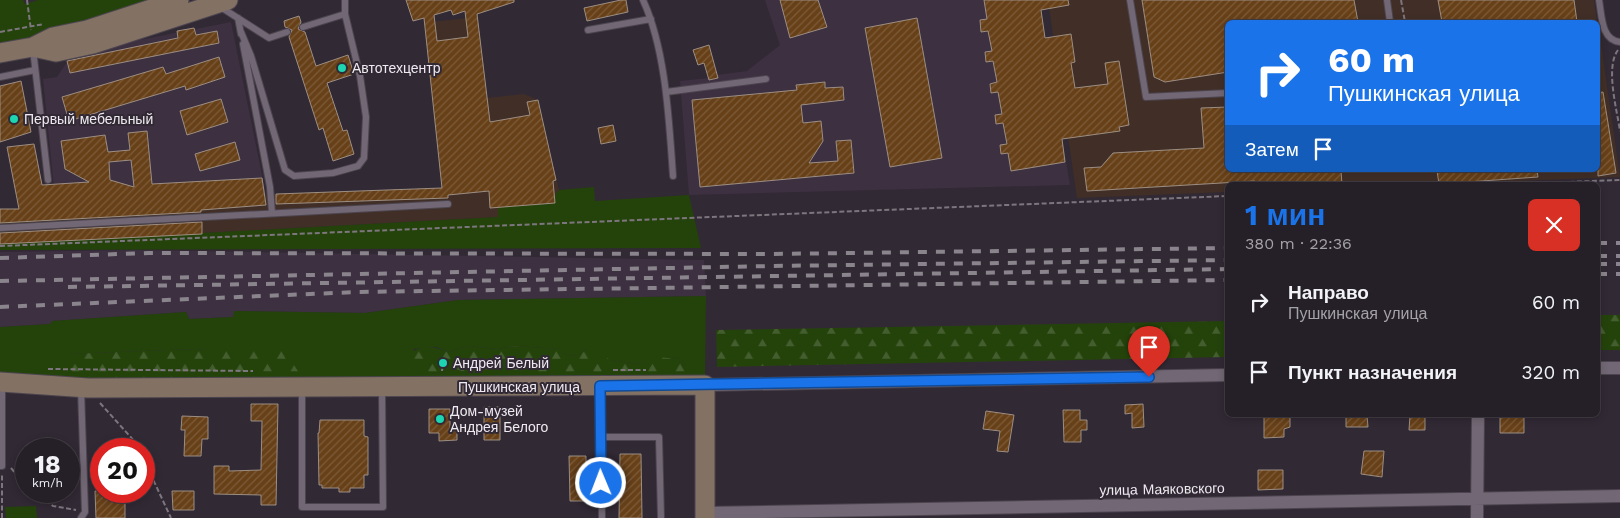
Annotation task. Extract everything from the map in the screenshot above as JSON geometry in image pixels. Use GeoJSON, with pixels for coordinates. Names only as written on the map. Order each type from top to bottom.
{"type":"FeatureCollection","features":[{"type":"Feature","properties":{"kind":"street"},"geometry":{"type":"LineString","coordinates":[[0,52],[33,47],[53,38],[87,30],[179,0]]}},
{"type":"Feature","properties":{"kind":"street"},"geometry":{"type":"LineString","coordinates":[[33,47],[56,52],[93,44],[222,2]]}},
{"type":"Feature","properties":{"kind":"street"},"geometry":{"type":"LineString","coordinates":[[1600,368],[1620,368]]}},
{"type":"Feature","properties":{"kind":"street","name":"Пушкинская улица"},"geometry":{"type":"LineString","coordinates":[[1,382],[81,392],[302,388],[705,385],[1225,375]]}},
{"type":"Feature","properties":{"kind":"street"},"geometry":{"type":"LineString","coordinates":[[705,385],[705,515]]}},
{"type":"Feature","properties":{"kind":"street"},"geometry":{"type":"LineString","coordinates":[[1478,417],[1478,518]]}},
{"type":"Feature","properties":{"kind":"street","name":"улица Маяковского"},"geometry":{"type":"LineString","coordinates":[[705,515],[1620,496]]}},
{"type":"Feature","properties":{"kind":"lane"},"geometry":{"type":"LineString","coordinates":[[241,32],[251,56],[285,170],[294,176],[333,172],[358,166],[364,158],[366,117],[362,88],[344,14],[345,0]]}},
{"type":"Feature","properties":{"kind":"lane"},"geometry":{"type":"LineString","coordinates":[[643,0],[650,19],[666,92],[673,176]]}},
{"type":"Feature","properties":{"kind":"lane"},"geometry":{"type":"LineString","coordinates":[[1130,0],[1146,97],[1225,93]]}},
{"type":"Feature","properties":{"kind":"lane"},"geometry":{"type":"LineString","coordinates":[[1386,0],[1390,20]]}},
{"type":"Feature","properties":{"kind":"lane"},"geometry":{"type":"LineString","coordinates":[[1599,0],[1605,34],[1614,41],[1620,42]]}},
{"type":"Feature","properties":{"kind":"lane"},"geometry":{"type":"LineString","coordinates":[[222,2],[238,18],[269,38],[287,32]]}},
{"type":"Feature","properties":{"kind":"lane"},"geometry":{"type":"LineString","coordinates":[[303,27],[344,14]]}},
{"type":"Feature","properties":{"kind":"lane"},"geometry":{"type":"LineString","coordinates":[[238,18],[270,187],[272,213]]}},
{"type":"Feature","properties":{"kind":"lane"},"geometry":{"type":"LineString","coordinates":[[588,30],[650,19]]}},
{"type":"Feature","properties":{"kind":"lane"},"geometry":{"type":"LineString","coordinates":[[33,47],[48,180]]}},
{"type":"Feature","properties":{"kind":"lane"},"geometry":{"type":"LineString","coordinates":[[0,77],[36,70]]}},
{"type":"Feature","properties":{"kind":"lane"},"geometry":{"type":"LineString","coordinates":[[666,92],[766,79]]}},
{"type":"Feature","properties":{"kind":"lane"},"geometry":{"type":"LineString","coordinates":[[0,228],[448,204]]}},
{"type":"Feature","properties":{"kind":"lane"},"geometry":{"type":"LineString","coordinates":[[1,382],[1,466]]}},
{"type":"Feature","properties":{"kind":"lane"},"geometry":{"type":"LineString","coordinates":[[600,386],[602,518]]}},
{"type":"Feature","properties":{"kind":"lane"},"geometry":{"type":"LineString","coordinates":[[302,388],[302,507],[383,507],[382,388]]}},
{"type":"Feature","properties":{"kind":"lane"},"geometry":{"type":"LineString","coordinates":[[81,392],[83,515]]}},
{"type":"Feature","properties":{"kind":"lane"},"geometry":{"type":"LineString","coordinates":[[601,437],[659,437],[661,518]]}},
{"type":"Feature","properties":{"kind":"path"},"geometry":{"type":"LineString","coordinates":[[27,0],[33,47]]}},
{"type":"Feature","properties":{"kind":"path"},"geometry":{"type":"LineString","coordinates":[[1401,0],[1405,20]]}},
{"type":"Feature","properties":{"kind":"path"},"geometry":{"type":"LineString","coordinates":[[1620,48],[1613,56],[1612,76],[1620,131]]}},
{"type":"Feature","properties":{"kind":"path"},"geometry":{"type":"LineString","coordinates":[[1567,182],[1620,180]]}},
{"type":"Feature","properties":{"kind":"path"},"geometry":{"type":"LineString","coordinates":[[0,246],[1225,196]]}},
{"type":"Feature","properties":{"kind":"path"},"geometry":{"type":"LineString","coordinates":[[43,369],[262,371]]}},
{"type":"Feature","properties":{"kind":"path"},"geometry":{"type":"LineString","coordinates":[[81,392],[94,396],[132,438]]}},
{"type":"Feature","properties":{"kind":"path"},"geometry":{"type":"LineString","coordinates":[[2,457],[15,473]]}},
{"type":"Feature","properties":{"kind":"path"},"geometry":{"type":"LineString","coordinates":[[1,466],[2,518]]}},
{"type":"Feature","properties":{"kind":"path"},"geometry":{"type":"LineString","coordinates":[[155,484],[171,518]]}},
{"type":"Feature","properties":{"kind":"path"},"geometry":{"type":"LineString","coordinates":[[49,503],[53,506],[83,515]]}},
{"type":"Feature","properties":{"kind":"shaded area"},"geometry":{"type":"Polygon","coordinates":[[[765,0],[1039,0],[1070,185],[689,195],[680,81],[708,78],[709,80],[718,78],[717,75],[747,71],[780,45],[765,0]]]}},
{"type":"Feature","properties":{"kind":"shaded area"},"geometry":{"type":"Polygon","coordinates":[[[1048,0],[1594,0],[1597,20],[1225,20],[1225,172],[1600,172],[1600,37],[1620,177],[1494,182],[1225,182],[1225,192],[1077,198],[1048,0]]]}},
{"type":"Feature","properties":{"kind":"shaded area"},"geometry":{"type":"Polygon","coordinates":[[[477,17],[487,98],[524,94],[538,100],[559,190],[555,203],[498,207],[499,217],[0,244],[0,209],[110,205],[276,194],[442,188],[425,28],[431,22],[477,17]]]}},
{"type":"Feature","properties":{"kind":"shaded area"},"geometry":{"type":"Polygon","coordinates":[[[231,22],[266,195],[56,207],[43,79],[57,77],[73,53],[231,22]]]}},
{"type":"Feature","properties":{"kind":"shaded area"},"geometry":{"type":"Polygon","coordinates":[[[136,250],[704,260],[706,296],[458,300],[365,313],[234,311],[234,317],[189,319],[186,312],[52,321],[51,324],[0,327],[0,252],[136,250]]]}},
{"type":"Feature","properties":{"kind":"green space"},"geometry":{"type":"Polygon","coordinates":[[[0,0],[23,0],[25,4],[38,0],[170,0],[86,27],[0,44],[0,0]]]}},
{"type":"Feature","properties":{"kind":"green space"},"geometry":{"type":"Polygon","coordinates":[[[594,187],[595,201],[689,195],[701,248],[0,250],[0,244],[498,217],[498,207],[554,203],[554,196],[559,190],[594,187]]]}},
{"type":"Feature","properties":{"kind":"green space"},"geometry":{"type":"Polygon","coordinates":[[[706,296],[705,380],[382,383],[0,377],[0,327],[50,324],[52,321],[186,312],[189,319],[233,317],[234,311],[365,313],[458,300],[706,296]],[[466,346],[449,352],[436,347],[413,349],[431,374],[456,369],[470,374],[501,365],[514,370],[686,369],[681,359],[655,358],[639,364],[610,360],[587,349],[578,356],[567,355],[558,349],[514,346],[497,349],[466,346]],[[196,349],[67,354],[223,352],[196,349]]]}},
{"type":"Feature","properties":{"kind":"green space"},"geometry":{"type":"Polygon","coordinates":[[[1600,315],[1620,315],[1620,350],[1600,350],[1600,315]]]}},
{"type":"Feature","properties":{"kind":"green space"},"geometry":{"type":"Polygon","coordinates":[[[1225,321],[1225,357],[717,367],[716,330],[1225,321]]]}},
{"type":"Feature","properties":{"kind":"green space"},"geometry":{"type":"Polygon","coordinates":[[[466,346],[497,349],[514,346],[559,349],[567,355],[578,356],[587,349],[596,349],[610,360],[639,364],[655,357],[681,359],[686,369],[682,377],[540,377],[537,370],[514,370],[501,365],[470,374],[456,369],[431,374],[409,370],[404,358],[414,351],[425,348],[431,347],[449,352],[466,346]]]}},
{"type":"Feature","properties":{"kind":"green space"},"geometry":{"type":"Polygon","coordinates":[[[196,349],[284,349],[299,373],[297,379],[74,377],[67,354],[196,349]]]}},
{"type":"Feature","properties":{"kind":"green space"},"geometry":{"type":"Polygon","coordinates":[[[36,506],[37,518],[6,518],[5,507],[36,506]]]}},
{"type":"Feature","properties":{"kind":"building"},"geometry":{"type":"Polygon","coordinates":[[[406,0],[514,0],[514,2],[477,14],[490,122],[530,115],[527,102],[538,100],[556,180],[553,181],[555,203],[490,208],[489,191],[448,195],[448,198],[276,204],[276,194],[442,188],[424,18],[413,21],[406,0]],[[451,10],[434,15],[437,41],[468,37],[465,11],[453,15],[451,10]]]}},
{"type":"Feature","properties":{"kind":"building"},"geometry":{"type":"Polygon","coordinates":[[[626,0],[628,12],[587,21],[584,8],[626,0]]]}},
{"type":"Feature","properties":{"kind":"building"},"geometry":{"type":"Polygon","coordinates":[[[780,0],[818,0],[827,27],[790,38],[780,0]]]}},
{"type":"Feature","properties":{"kind":"building"},"geometry":{"type":"Polygon","coordinates":[[[984,0],[1068,0],[1069,5],[1041,10],[1045,38],[1071,34],[1075,62],[1071,63],[1075,88],[1108,84],[1105,63],[1119,61],[1129,125],[1119,127],[1120,131],[1062,139],[1065,162],[1011,171],[1008,153],[1001,154],[1000,145],[1007,144],[1003,123],[996,124],[995,115],[1002,114],[998,92],[991,93],[990,84],[997,82],[993,61],[986,62],[985,52],[992,51],[988,31],[981,32],[980,20],[987,19],[984,0]]]}},
{"type":"Feature","properties":{"kind":"building"},"geometry":{"type":"Polygon","coordinates":[[[1142,0],[1354,0],[1358,20],[1225,20],[1225,72],[1165,82],[1154,77],[1142,0]]]}},
{"type":"Feature","properties":{"kind":"building"},"geometry":{"type":"Polygon","coordinates":[[[1438,0],[1574,0],[1577,20],[1442,20],[1438,0]]]}},
{"type":"Feature","properties":{"kind":"building"},"geometry":{"type":"Polygon","coordinates":[[[299,16],[301,22],[298,29],[305,32],[316,66],[348,55],[354,74],[327,83],[343,131],[347,130],[354,154],[333,161],[323,128],[319,130],[289,37],[292,30],[285,27],[284,21],[299,16]]]}},
{"type":"Feature","properties":{"kind":"building"},"geometry":{"type":"Polygon","coordinates":[[[917,18],[942,158],[890,167],[865,28],[917,18]]]}},
{"type":"Feature","properties":{"kind":"building"},"geometry":{"type":"Polygon","coordinates":[[[194,28],[196,35],[217,31],[219,43],[70,73],[67,61],[178,38],[177,31],[194,28]]]}},
{"type":"Feature","properties":{"kind":"building"},"geometry":{"type":"Polygon","coordinates":[[[709,45],[718,78],[709,80],[704,63],[698,65],[693,50],[709,45]]]}},
{"type":"Feature","properties":{"kind":"building"},"geometry":{"type":"Polygon","coordinates":[[[219,57],[225,77],[186,90],[185,86],[69,121],[62,97],[163,67],[166,74],[219,57]]]}},
{"type":"Feature","properties":{"kind":"building"},"geometry":{"type":"Polygon","coordinates":[[[21,81],[31,132],[0,142],[0,86],[21,81]]]}},
{"type":"Feature","properties":{"kind":"building"},"geometry":{"type":"Polygon","coordinates":[[[825,82],[825,88],[843,87],[844,100],[801,105],[803,123],[821,121],[823,141],[809,163],[838,161],[836,141],[851,140],[854,173],[700,187],[692,100],[797,90],[796,85],[825,82]]]}},
{"type":"Feature","properties":{"kind":"building"},"geometry":{"type":"Polygon","coordinates":[[[1603,92],[1616,173],[1598,176],[1598,172],[1600,172],[1600,93],[1603,92]]]}},
{"type":"Feature","properties":{"kind":"building"},"geometry":{"type":"Polygon","coordinates":[[[221,99],[228,122],[187,135],[180,111],[221,99]]]}},
{"type":"Feature","properties":{"kind":"building"},"geometry":{"type":"Polygon","coordinates":[[[1225,107],[1225,172],[1341,172],[1342,182],[1225,182],[1087,191],[1084,168],[1101,167],[1113,153],[1204,148],[1201,108],[1225,107]]]}},
{"type":"Feature","properties":{"kind":"building"},"geometry":{"type":"Polygon","coordinates":[[[613,125],[616,141],[601,144],[598,128],[613,125]]]}},
{"type":"Feature","properties":{"kind":"building"},"geometry":{"type":"Polygon","coordinates":[[[147,131],[152,184],[262,178],[266,205],[201,210],[201,212],[0,223],[0,209],[19,209],[7,147],[34,144],[42,185],[89,182],[65,169],[61,141],[105,135],[108,152],[130,150],[128,133],[147,131]],[[131,160],[109,162],[110,180],[134,187],[131,160]]]}},
{"type":"Feature","properties":{"kind":"building"},"geometry":{"type":"Polygon","coordinates":[[[235,142],[240,160],[200,171],[195,154],[235,142]]]}},
{"type":"Feature","properties":{"kind":"building"},"geometry":{"type":"Polygon","coordinates":[[[1437,172],[1537,172],[1538,177],[1467,182],[1439,182],[1437,172]]]}},
{"type":"Feature","properties":{"kind":"building"},"geometry":{"type":"Polygon","coordinates":[[[202,222],[202,234],[0,244],[0,233],[202,222]]]}},
{"type":"Feature","properties":{"kind":"building"},"geometry":{"type":"Polygon","coordinates":[[[251,404],[278,404],[276,505],[261,505],[261,495],[214,494],[214,466],[229,466],[229,471],[261,470],[262,421],[251,421],[251,404]]]}},
{"type":"Feature","properties":{"kind":"building"},"geometry":{"type":"Polygon","coordinates":[[[1143,404],[1144,427],[1132,428],[1132,413],[1125,414],[1125,405],[1143,404]]]}},
{"type":"Feature","properties":{"kind":"building"},"geometry":{"type":"Polygon","coordinates":[[[484,407],[500,407],[500,440],[484,440],[484,407]]]}},
{"type":"Feature","properties":{"kind":"building","name":"Дом-музей Андрея Белого"},"geometry":{"type":"Polygon","coordinates":[[[429,409],[450,409],[450,428],[457,428],[457,440],[439,441],[439,433],[429,433],[429,409]]]}},
{"type":"Feature","properties":{"kind":"building"},"geometry":{"type":"Polygon","coordinates":[[[1063,410],[1080,410],[1080,420],[1087,420],[1087,430],[1081,430],[1081,442],[1064,442],[1063,410]]]}},
{"type":"Feature","properties":{"kind":"building"},"geometry":{"type":"Polygon","coordinates":[[[986,411],[1014,415],[1008,452],[997,451],[1000,431],[983,429],[986,411]]]}},
{"type":"Feature","properties":{"kind":"building"},"geometry":{"type":"Polygon","coordinates":[[[182,416],[208,417],[208,439],[202,439],[201,456],[184,456],[185,430],[181,430],[182,416]]]}},
{"type":"Feature","properties":{"kind":"building"},"geometry":{"type":"Polygon","coordinates":[[[1264,417],[1290,417],[1290,427],[1284,429],[1284,437],[1264,438],[1264,417]]]}},
{"type":"Feature","properties":{"kind":"building"},"geometry":{"type":"Polygon","coordinates":[[[1346,417],[1367,417],[1368,427],[1346,427],[1346,417]]]}},
{"type":"Feature","properties":{"kind":"building"},"geometry":{"type":"Polygon","coordinates":[[[1410,417],[1425,417],[1425,430],[1409,430],[1410,417]]]}},
{"type":"Feature","properties":{"kind":"building"},"geometry":{"type":"Polygon","coordinates":[[[1500,417],[1524,417],[1524,433],[1500,433],[1500,417]]]}},
{"type":"Feature","properties":{"kind":"building"},"geometry":{"type":"Polygon","coordinates":[[[320,420],[364,420],[364,436],[368,437],[368,475],[364,475],[364,488],[350,488],[350,492],[339,492],[339,488],[322,488],[322,485],[319,485],[318,433],[320,420]]]}},
{"type":"Feature","properties":{"kind":"building"},"geometry":{"type":"Polygon","coordinates":[[[1364,451],[1384,451],[1382,477],[1361,474],[1364,451]]]}},
{"type":"Feature","properties":{"kind":"building"},"geometry":{"type":"Polygon","coordinates":[[[620,454],[641,454],[642,518],[619,518],[620,454]]]}},
{"type":"Feature","properties":{"kind":"building"},"geometry":{"type":"Polygon","coordinates":[[[569,456],[586,456],[586,501],[570,501],[569,456]]]}},
{"type":"Feature","properties":{"kind":"building"},"geometry":{"type":"Polygon","coordinates":[[[1258,470],[1283,470],[1283,489],[1258,490],[1258,470]]]}},
{"type":"Feature","properties":{"kind":"building"},"geometry":{"type":"Polygon","coordinates":[[[172,491],[194,491],[194,510],[173,510],[172,491]]]}},
{"type":"Feature","properties":{"kind":"building"},"geometry":{"type":"Polygon","coordinates":[[[95,503],[125,503],[125,518],[96,518],[95,503]]]}},
{"type":"Feature","properties":{"kind":"railway"},"geometry":{"type":"LineString","coordinates":[[1600,243],[1620,243]]}},
{"type":"Feature","properties":{"kind":"railway"},"geometry":{"type":"LineString","coordinates":[[0,258],[149,253],[772,254],[1225,248]]}},
{"type":"Feature","properties":{"kind":"railway"},"geometry":{"type":"LineString","coordinates":[[1600,256],[1620,256]]}},
{"type":"Feature","properties":{"kind":"railway"},"geometry":{"type":"LineString","coordinates":[[0,281],[772,266],[1225,260]]}},
{"type":"Feature","properties":{"kind":"railway"},"geometry":{"type":"LineString","coordinates":[[1600,264],[1620,264]]}},
{"type":"Feature","properties":{"kind":"railway"},"geometry":{"type":"LineString","coordinates":[[68,287],[1225,269]]}},
{"type":"Feature","properties":{"kind":"railway"},"geometry":{"type":"LineString","coordinates":[[1600,274],[1620,274]]}},
{"type":"Feature","properties":{"kind":"railway"},"geometry":{"type":"LineString","coordinates":[[0,307],[358,292],[1225,280]]}},
{"type":"Feature","properties":{"kind":"place","name":"Автотехцентр"},"geometry":{"type":"Point","coordinates":[342,68]}},
{"type":"Feature","properties":{"kind":"place","name":"Первый мебельный"},"geometry":{"type":"Point","coordinates":[14,119]}},
{"type":"Feature","properties":{"kind":"place","name":"Андрей Белый"},"geometry":{"type":"Point","coordinates":[443,363]}},
{"type":"Feature","properties":{"kind":"place","name":"Дом-музей Андрея Белого"},"geometry":{"type":"Point","coordinates":[440,419]}},
{"type":"Feature","properties":{"kind":"route"},"geometry":{"type":"LineString","coordinates":[[601,483],[600,386],[1149,377]]}}]}
